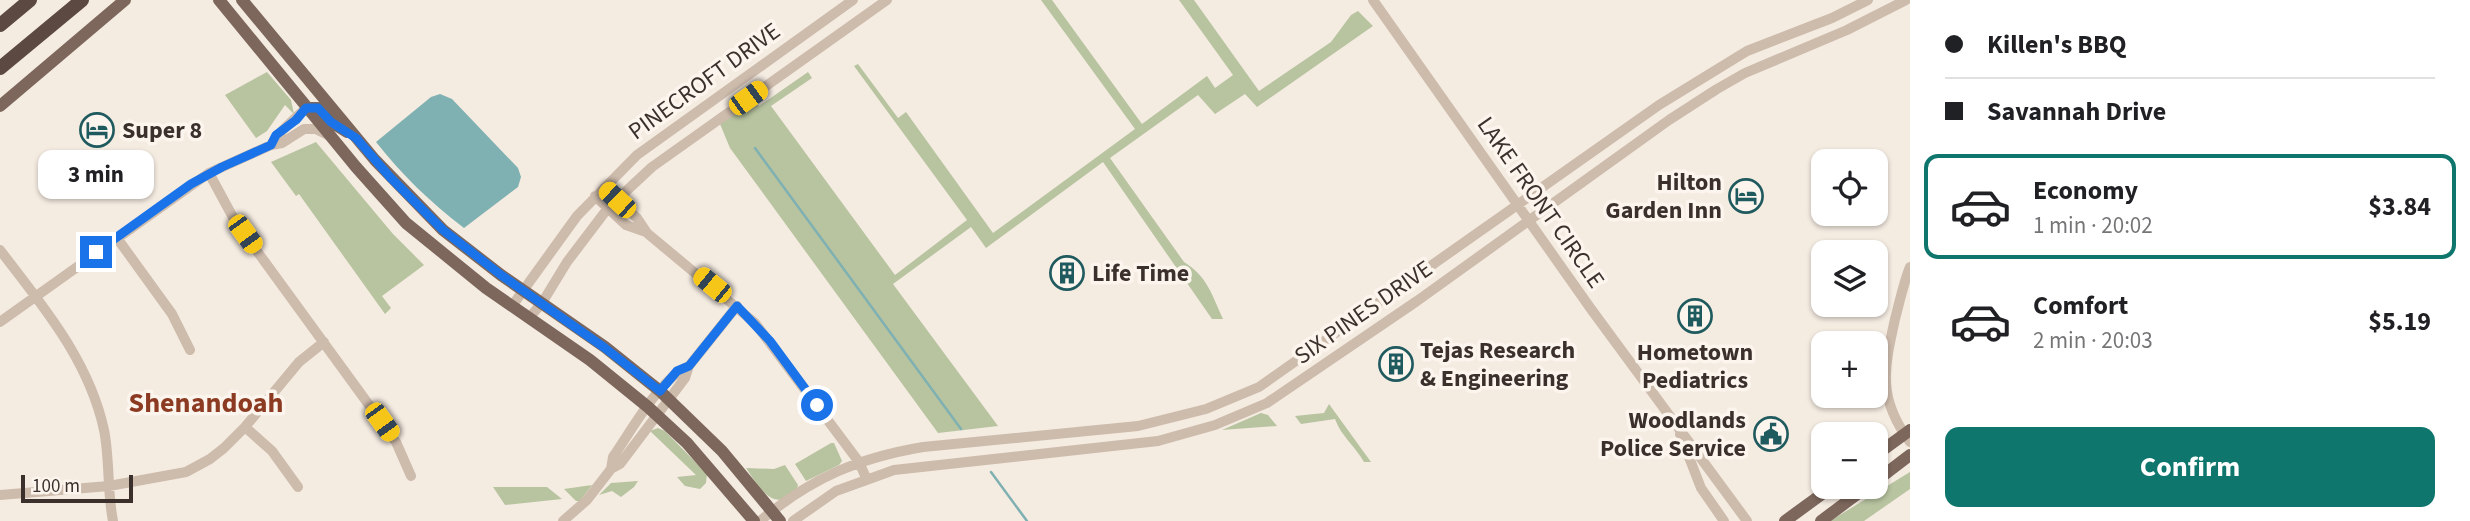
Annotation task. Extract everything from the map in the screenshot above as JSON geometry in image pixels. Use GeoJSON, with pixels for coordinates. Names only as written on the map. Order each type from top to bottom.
{"type":"FeatureCollection","features":[{"type":"Feature","properties":{"kind":"highway"},"geometry":{"type":"LineString","coordinates":[[0,25],[30,0]]}},
{"type":"Feature","properties":{"kind":"highway"},"geometry":{"type":"LineString","coordinates":[[0,68],[80,2]]}},
{"type":"Feature","properties":{"kind":"main road"},"geometry":{"type":"LineString","coordinates":[[0,106],[125,0]]}},
{"type":"Feature","properties":{"kind":"main road"},"geometry":{"type":"LineString","coordinates":[[242,0],[390,177],[443,230],[665,395],[722,452],[776,516]]}},
{"type":"Feature","properties":{"kind":"main road"},"geometry":{"type":"LineString","coordinates":[[219,1],[306,108],[406,223],[427,243],[594,363],[653,411],[714,472],[754,521]]}},
{"type":"Feature","properties":{"kind":"main road"},"geometry":{"type":"LineString","coordinates":[[306,108],[318,108],[331,122],[356,138]]}},
{"type":"Feature","properties":{"kind":"main road"},"geometry":{"type":"LineString","coordinates":[[1888,448],[1908,435]]}},
{"type":"Feature","properties":{"kind":"main road"},"geometry":{"type":"LineString","coordinates":[[1888,472],[1910,455]]}},
{"type":"Feature","properties":{"kind":"main road"},"geometry":{"type":"LineString","coordinates":[[1785,521],[1815,499]]}},
{"type":"Feature","properties":{"kind":"main road"},"geometry":{"type":"LineString","coordinates":[[1821,521],[1851,499]]}},
{"type":"Feature","properties":{"kind":"street","name":"PINECROFT DRIVE"},"geometry":{"type":"LineString","coordinates":[[512,306],[577,216],[637,155],[853,0]]}},
{"type":"Feature","properties":{"kind":"street","name":"PINECROFT DRIVE"},"geometry":{"type":"LineString","coordinates":[[528,318],[542,303],[567,262],[608,208],[652,167],[887,0]]}},
{"type":"Feature","properties":{"kind":"street","name":"LAKE FRONT CIRCLE"},"geometry":{"type":"LineString","coordinates":[[1373,0],[1747,521]]}},
{"type":"Feature","properties":{"kind":"street","name":"SIX PINES DRIVE"},"geometry":{"type":"LineString","coordinates":[[760,521],[776,516],[817,481],[859,462],[893,452],[1138,426],[1206,409],[1259,387],[1659,105],[1712,71],[1747,51],[1832,18],[1868,0]]}},
{"type":"Feature","properties":{"kind":"street","name":"SIX PINES DRIVE"},"geometry":{"type":"LineString","coordinates":[[793,521],[836,491],[894,470],[1142,443],[1180,436],[1215,425],[1281,395],[1669,120],[1745,73],[1847,30],[1906,0]]}},
{"type":"Feature","properties":{"kind":"street"},"geometry":{"type":"LineString","coordinates":[[1770,43],[1777,58]]}},
{"type":"Feature","properties":{"kind":"street"},"geometry":{"type":"LineString","coordinates":[[1659,105],[1669,120]]}},
{"type":"Feature","properties":{"kind":"street"},"geometry":{"type":"LineString","coordinates":[[271,145],[276,135],[296,120],[306,108]]}},
{"type":"Feature","properties":{"kind":"street"},"geometry":{"type":"LineString","coordinates":[[0,322],[34,295],[209,173],[271,145],[282,143],[304,129],[316,129],[330,136]]}},
{"type":"Feature","properties":{"kind":"street"},"geometry":{"type":"LineString","coordinates":[[209,173],[235,221],[396,442],[411,476]]}},
{"type":"Feature","properties":{"kind":"street"},"geometry":{"type":"LineString","coordinates":[[604,188],[637,218],[647,233],[737,306],[770,341],[859,462],[867,480]]}},
{"type":"Feature","properties":{"kind":"street"},"geometry":{"type":"LineString","coordinates":[[595,196],[626,225],[647,233]]}},
{"type":"Feature","properties":{"kind":"street"},"geometry":{"type":"LineString","coordinates":[[117,238],[167,307],[191,350]]}},
{"type":"Feature","properties":{"kind":"street"},"geometry":{"type":"LineString","coordinates":[[0,250],[64,337],[90,387],[104,431],[113,521]]}},
{"type":"Feature","properties":{"kind":"street"},"geometry":{"type":"LineString","coordinates":[[1908,435],[1888,401],[1884,377],[1891,336],[1910,267]]}},
{"type":"Feature","properties":{"kind":"street"},"geometry":{"type":"LineString","coordinates":[[563,521],[587,500],[611,470],[620,464],[653,411],[665,395],[685,378],[689,366],[737,306]]}},
{"type":"Feature","properties":{"kind":"street"},"geometry":{"type":"LineString","coordinates":[[0,495],[109,486],[186,472],[210,459],[245,427],[293,368],[324,342]]}},
{"type":"Feature","properties":{"kind":"street"},"geometry":{"type":"LineString","coordinates":[[1138,426],[1142,443]]}},
{"type":"Feature","properties":{"kind":"street"},"geometry":{"type":"LineString","coordinates":[[245,427],[278,458],[298,488]]}},
{"type":"Feature","properties":{"kind":"street","name":"LAKE FRONT CIRCLE"},"geometry":{"type":"LineString","coordinates":[[1677,427],[1701,488],[1724,521]]}},
{"type":"Feature","properties":{"kind":"street"},"geometry":{"type":"LineString","coordinates":[[1018,438],[1019,456]]}},
{"type":"Feature","properties":{"kind":"green space"},"geometry":{"type":"Polygon","coordinates":[[[1041,0],[1052,0],[1142,124],[1207,76],[1215,88],[1233,75],[1179,0],[1194,0],[1259,91],[1331,42],[1351,15],[1358,11],[1373,26],[1257,107],[1245,94],[1215,114],[1198,95],[1110,158],[1184,262],[1204,280],[1223,319],[1212,319],[1103,162],[986,248],[971,227],[893,284],[998,426],[938,433],[730,148],[720,124],[754,100],[759,106],[808,72],[812,78],[771,106],[895,275],[967,220],[854,66],[858,64],[898,118],[906,112],[993,233],[1135,129],[1041,0]]]}},
{"type":"Feature","properties":{"kind":"green space"},"geometry":{"type":"Polygon","coordinates":[[[267,72],[291,100],[294,114],[285,105],[267,131],[256,138],[225,95],[267,72]]]}},
{"type":"Feature","properties":{"kind":"green space"},"geometry":{"type":"Polygon","coordinates":[[[316,142],[393,234],[424,265],[382,296],[391,308],[385,314],[299,194],[296,196],[271,162],[316,142]]]}},
{"type":"Feature","properties":{"kind":"green space"},"geometry":{"type":"Polygon","coordinates":[[[1329,404],[1371,462],[1364,462],[1335,419],[1301,424],[1295,416],[1324,413],[1329,404]]]}},
{"type":"Feature","properties":{"kind":"green space"},"geometry":{"type":"Polygon","coordinates":[[[1261,413],[1268,415],[1277,426],[1222,430],[1261,413]]]}},
{"type":"Feature","properties":{"kind":"green space"},"geometry":{"type":"Polygon","coordinates":[[[658,428],[665,431],[707,474],[706,483],[700,489],[685,486],[677,477],[696,475],[650,431],[658,428]]]}},
{"type":"Feature","properties":{"kind":"green space"},"geometry":{"type":"Polygon","coordinates":[[[834,443],[842,461],[806,481],[795,464],[834,443]]]}},
{"type":"Feature","properties":{"kind":"green space"},"geometry":{"type":"Polygon","coordinates":[[[785,465],[798,485],[789,496],[777,500],[762,490],[746,468],[774,469],[785,465]]]}},
{"type":"Feature","properties":{"kind":"green space"},"geometry":{"type":"Polygon","coordinates":[[[1910,472],[1910,489],[1864,521],[1830,521],[1866,499],[1888,499],[1888,485],[1910,472]]]}},
{"type":"Feature","properties":{"kind":"green space"},"geometry":{"type":"Polygon","coordinates":[[[638,481],[621,497],[612,491],[599,495],[611,483],[638,481]]]}},
{"type":"Feature","properties":{"kind":"green space"},"geometry":{"type":"Polygon","coordinates":[[[592,485],[580,501],[576,501],[564,489],[592,485]]]}},
{"type":"Feature","properties":{"kind":"green space"},"geometry":{"type":"Polygon","coordinates":[[[493,487],[547,487],[562,499],[505,505],[493,487]]]}},
{"type":"Feature","properties":{"kind":"water"},"geometry":{"type":"Polygon","coordinates":[[[440,94],[452,99],[518,168],[521,177],[518,187],[464,228],[417,188],[376,142],[431,97],[440,94]]]}},
{"type":"Feature","properties":{"kind":"waterway"},"geometry":{"type":"LineString","coordinates":[[755,148],[961,429]]}},
{"type":"Feature","properties":{"kind":"waterway"},"geometry":{"type":"LineString","coordinates":[[991,472],[1027,521]]}},
{"type":"Feature","properties":{"kind":"place","name":"Super 8"},"geometry":{"type":"Point","coordinates":[97,130]}},
{"type":"Feature","properties":{"kind":"place","name":"Hilton Garden Inn"},"geometry":{"type":"Point","coordinates":[1746,196]}},
{"type":"Feature","properties":{"kind":"place","name":"Life Time"},"geometry":{"type":"Point","coordinates":[1067,273]}},
{"type":"Feature","properties":{"kind":"place","name":"Hometown Pediatrics"},"geometry":{"type":"Point","coordinates":[1695,316]}},
{"type":"Feature","properties":{"kind":"place","name":"Tejas Research & Engineering"},"geometry":{"type":"Point","coordinates":[1396,364]}},
{"type":"Feature","properties":{"kind":"place","name":"Woodlands Police Service"},"geometry":{"type":"Point","coordinates":[1771,434]}},
{"type":"Feature","properties":{"kind":"district","name":"Shenandoah"},"geometry":{"type":"Point","coordinates":[206,402]}},
{"type":"Feature","properties":{"kind":"route"},"geometry":{"type":"LineString","coordinates":[[96,252],[191,184],[271,145],[276,135],[296,120],[306,108],[318,108],[331,122],[356,138],[443,230],[501,275],[634,369],[660,391],[677,371],[689,366],[737,306],[770,341],[817,405]]}}]}
